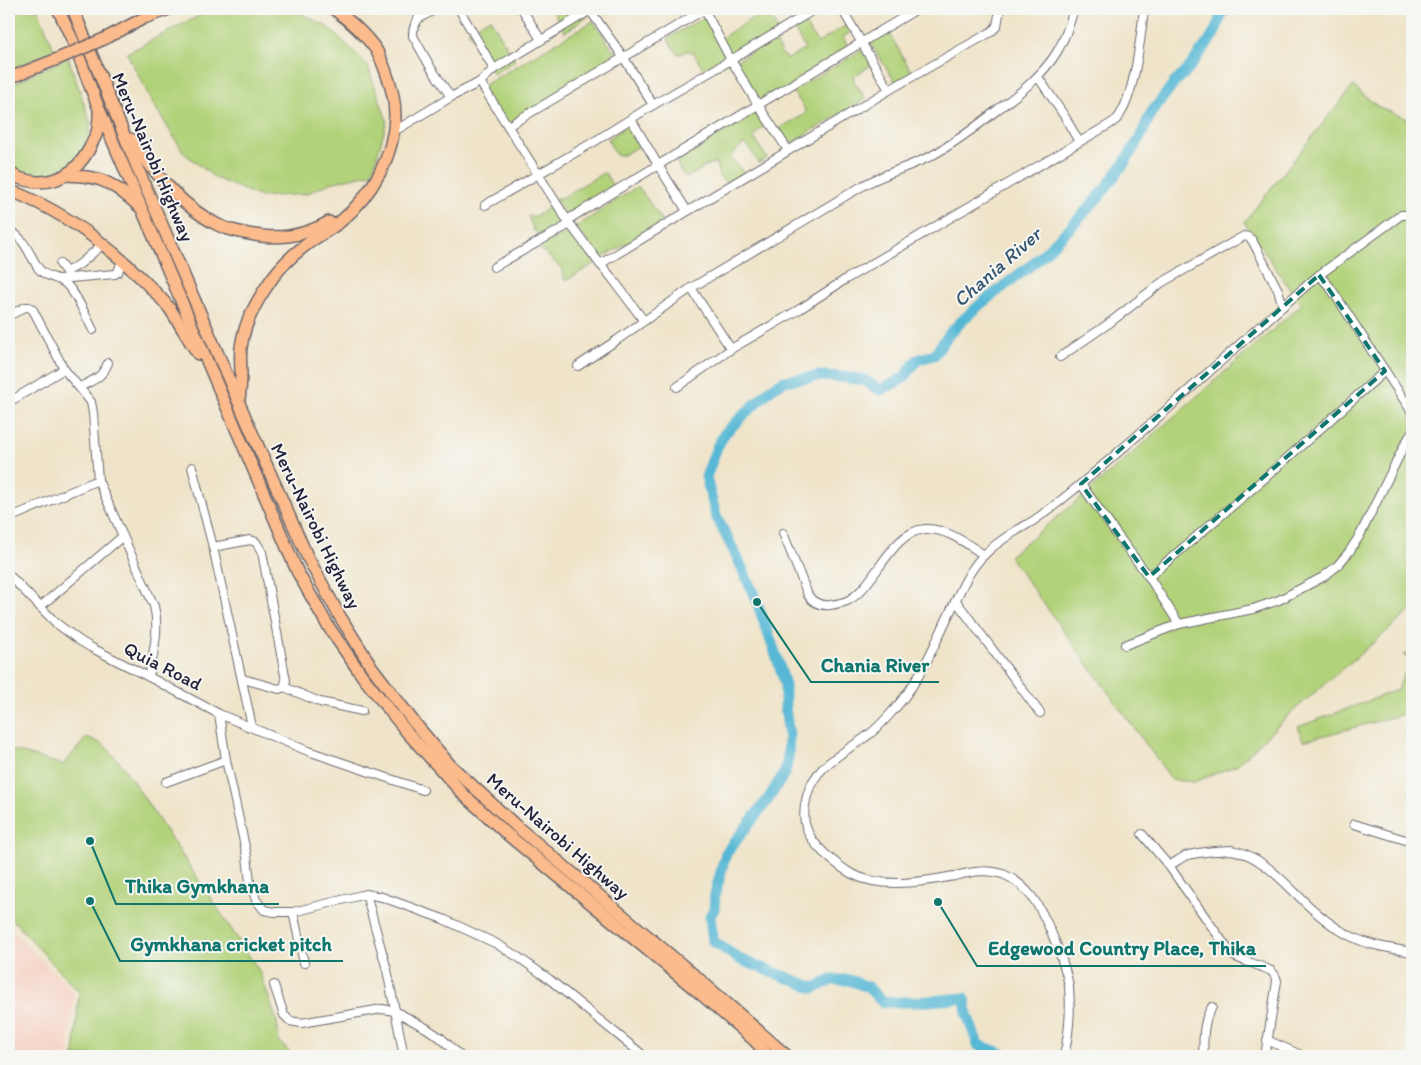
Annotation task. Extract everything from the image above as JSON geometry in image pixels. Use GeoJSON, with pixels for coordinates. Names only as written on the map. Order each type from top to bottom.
{"type":"FeatureCollection","features":[{"type":"Feature","properties":{"kind":"highway","name":"Meru-Nairobi Highway"},"geometry":{"type":"LineString","coordinates":[[58,9],[297,571],[328,626],[363,676],[406,731],[464,795],[701,994],[753,1039],[769,1056]]}},
{"type":"Feature","properties":{"kind":"highway","name":"Meru-Nairobi Highway"},"geometry":{"type":"LineString","coordinates":[[73,9],[117,119],[308,558],[370,666],[450,765],[515,825],[700,980],[787,1056]]}},
{"type":"Feature","properties":{"kind":"highway"},"geometry":{"type":"LineString","coordinates":[[9,78],[56,60],[104,39],[144,18],[168,9]]}},
{"type":"Feature","properties":{"kind":"highway"},"geometry":{"type":"LineString","coordinates":[[239,403],[240,348],[251,313],[266,287],[283,266],[305,245],[341,221],[358,204],[383,168],[389,150],[395,116],[394,98],[383,64],[376,49],[363,34],[348,19],[334,9]]}},
{"type":"Feature","properties":{"kind":"highway"},"geometry":{"type":"LineString","coordinates":[[9,172],[27,182],[56,180],[66,175],[85,157],[92,143],[98,128],[99,109]]}},
{"type":"Feature","properties":{"kind":"highway"},"geometry":{"type":"LineString","coordinates":[[117,119],[139,152],[163,181],[183,200],[202,216],[219,226],[236,232],[279,238],[299,234],[338,218],[358,204]]}},
{"type":"Feature","properties":{"kind":"highway"},"geometry":{"type":"LineString","coordinates":[[66,175],[98,179],[110,184],[143,209]]}},
{"type":"Feature","properties":{"kind":"highway"},"geometry":{"type":"LineString","coordinates":[[9,190],[42,205],[94,236],[122,260],[169,308],[214,376]]}},
{"type":"Feature","properties":{"kind":"street"},"geometry":{"type":"LineString","coordinates":[[424,9],[412,31],[413,36],[431,68],[451,96]]}},
{"type":"Feature","properties":{"kind":"street"},"geometry":{"type":"LineString","coordinates":[[417,20],[436,9]]}},
{"type":"Feature","properties":{"kind":"street"},"geometry":{"type":"LineString","coordinates":[[459,9],[494,68]]}},
{"type":"Feature","properties":{"kind":"street"},"geometry":{"type":"LineString","coordinates":[[522,9],[541,40]]}},
{"type":"Feature","properties":{"kind":"street"},"geometry":{"type":"LineString","coordinates":[[393,132],[451,96],[480,82],[494,68],[591,9],[653,105]]}},
{"type":"Feature","properties":{"kind":"street"},"geometry":{"type":"LineString","coordinates":[[508,126],[705,9],[731,60],[788,150]]}},
{"type":"Feature","properties":{"kind":"street"},"geometry":{"type":"LineString","coordinates":[[485,205],[815,9]]}},
{"type":"Feature","properties":{"kind":"street"},"geometry":{"type":"LineString","coordinates":[[842,9],[889,90]]}},
{"type":"Feature","properties":{"kind":"street"},"geometry":{"type":"LineString","coordinates":[[494,268],[658,165],[917,9]]}},
{"type":"Feature","properties":{"kind":"street"},"geometry":{"type":"LineString","coordinates":[[600,264],[788,150],[995,29],[998,24],[1000,9]]}},
{"type":"Feature","properties":{"kind":"street"},"geometry":{"type":"LineString","coordinates":[[578,366],[691,288],[864,185],[930,156],[979,125],[1038,77],[1059,50],[1074,9]]}},
{"type":"Feature","properties":{"kind":"street"},"geometry":{"type":"LineString","coordinates":[[677,387],[731,349],[800,309],[846,279],[1110,124],[1120,115],[1130,90],[1144,9]]}},
{"type":"Feature","properties":{"kind":"street"},"geometry":{"type":"LineString","coordinates":[[1038,77],[1079,142]]}},
{"type":"Feature","properties":{"kind":"street"},"geometry":{"type":"LineString","coordinates":[[480,82],[569,222],[644,321]]}},
{"type":"Feature","properties":{"kind":"street"},"geometry":{"type":"LineString","coordinates":[[631,119],[687,212]]}},
{"type":"Feature","properties":{"kind":"street"},"geometry":{"type":"LineString","coordinates":[[1064,1056],[1068,1040],[1070,1009],[1068,984],[1063,963],[1048,926],[1033,898],[1019,883],[1004,875],[984,870],[929,881],[899,883],[874,881],[854,875],[836,864],[814,844],[805,828],[804,811],[808,792],[818,774],[832,759],[868,735],[891,713],[913,687],[956,600],[972,571],[984,555],[1001,541],[1058,503],[1081,484],[1319,275],[1401,215],[1412,216]]}},
{"type":"Feature","properties":{"kind":"street"},"geometry":{"type":"LineString","coordinates":[[9,231],[20,238],[40,271],[67,284],[93,330]]}},
{"type":"Feature","properties":{"kind":"street"},"geometry":{"type":"LineString","coordinates":[[1060,357],[1161,284],[1244,236],[1252,240],[1278,290],[1283,306]]}},
{"type":"Feature","properties":{"kind":"street"},"geometry":{"type":"LineString","coordinates":[[60,264],[66,272],[80,264],[103,244]]}},
{"type":"Feature","properties":{"kind":"street"},"geometry":{"type":"LineString","coordinates":[[59,279],[115,274],[118,272],[122,260]]}},
{"type":"Feature","properties":{"kind":"street"},"geometry":{"type":"LineString","coordinates":[[1319,275],[1330,287],[1412,412]]}},
{"type":"Feature","properties":{"kind":"street"},"geometry":{"type":"LineString","coordinates":[[691,288],[731,349]]}},
{"type":"Feature","properties":{"kind":"street"},"geometry":{"type":"LineString","coordinates":[[9,316],[25,307],[33,310],[64,369],[91,402],[94,413],[98,480],[156,614],[157,626],[149,677]]}},
{"type":"Feature","properties":{"kind":"street"},"geometry":{"type":"LineString","coordinates":[[80,387],[100,377],[108,363]]}},
{"type":"Feature","properties":{"kind":"street"},"geometry":{"type":"LineString","coordinates":[[9,402],[64,369]]}},
{"type":"Feature","properties":{"kind":"street"},"geometry":{"type":"LineString","coordinates":[[1149,576],[1265,478],[1385,370]]}},
{"type":"Feature","properties":{"kind":"street"},"geometry":{"type":"LineString","coordinates":[[1125,646],[1179,624],[1253,609],[1279,600],[1323,577],[1337,566],[1360,536],[1412,432]]}},
{"type":"Feature","properties":{"kind":"street"},"geometry":{"type":"LineString","coordinates":[[192,467],[213,547],[251,722],[250,727]]}},
{"type":"Feature","properties":{"kind":"street"},"geometry":{"type":"LineString","coordinates":[[9,518],[98,480]]}},
{"type":"Feature","properties":{"kind":"street"},"geometry":{"type":"LineString","coordinates":[[1081,484],[1149,576],[1179,624]]}},
{"type":"Feature","properties":{"kind":"street"},"geometry":{"type":"LineString","coordinates":[[783,533],[808,595],[814,602],[825,606],[839,604],[857,594],[897,545],[905,537],[916,531],[934,529],[942,531],[984,555]]}},
{"type":"Feature","properties":{"kind":"street"},"geometry":{"type":"LineString","coordinates":[[40,607],[123,536]]}},
{"type":"Feature","properties":{"kind":"street"},"geometry":{"type":"LineString","coordinates":[[213,547],[250,540],[256,542],[260,547],[286,680],[284,687]]}},
{"type":"Feature","properties":{"kind":"street","name":"Quia Road"},"geometry":{"type":"LineString","coordinates":[[9,575],[56,623],[80,641],[219,714],[308,751],[423,790]]}},
{"type":"Feature","properties":{"kind":"street"},"geometry":{"type":"LineString","coordinates":[[956,600],[1040,713]]}},
{"type":"Feature","properties":{"kind":"street"},"geometry":{"type":"LineString","coordinates":[[242,679],[279,689],[284,687],[320,702],[362,710]]}},
{"type":"Feature","properties":{"kind":"street"},"geometry":{"type":"LineString","coordinates":[[219,714],[226,760],[247,856],[250,882],[256,900],[264,910],[293,912],[366,894],[382,897],[443,919],[495,943],[518,957],[549,979],[644,1056]]}},
{"type":"Feature","properties":{"kind":"street"},"geometry":{"type":"LineString","coordinates":[[166,782],[226,760]]}},
{"type":"Feature","properties":{"kind":"street"},"geometry":{"type":"LineString","coordinates":[[1354,824],[1412,842]]}},
{"type":"Feature","properties":{"kind":"street"},"geometry":{"type":"LineString","coordinates":[[1142,834],[1169,866],[1232,955],[1272,972],[1276,976],[1277,981],[1265,1056]]}},
{"type":"Feature","properties":{"kind":"street"},"geometry":{"type":"LineString","coordinates":[[1169,866],[1186,856],[1205,852],[1231,850],[1244,854],[1268,868],[1332,925],[1346,934],[1360,941],[1385,948],[1412,952]]}},
{"type":"Feature","properties":{"kind":"street"},"geometry":{"type":"LineString","coordinates":[[366,894],[386,970],[404,1056]]}},
{"type":"Feature","properties":{"kind":"street"},"geometry":{"type":"LineString","coordinates":[[293,912],[304,963]]}},
{"type":"Feature","properties":{"kind":"street"},"geometry":{"type":"LineString","coordinates":[[274,985],[284,1015],[290,1021],[301,1023],[377,1010],[395,1011],[441,1038],[460,1056]]}},
{"type":"Feature","properties":{"kind":"street"},"geometry":{"type":"LineString","coordinates":[[1203,1056],[1206,1016],[1212,1007]]}},
{"type":"Feature","properties":{"kind":"street"},"geometry":{"type":"LineString","coordinates":[[1267,1040],[1303,1056]]}},
{"type":"Feature","properties":{"kind":"highlighted area"},"geometry":{"type":"Polygon","coordinates":[[[1319,275],[1385,371],[1149,577],[1081,484],[1319,275]]]}},
{"type":"Feature","properties":{"kind":"shaded area"},"geometry":{"type":"Polygon","coordinates":[[[9,927],[74,993],[68,1056],[9,1056],[9,927]]]}},
{"type":"Feature","properties":{"kind":"green space"},"geometry":{"type":"Polygon","coordinates":[[[9,9],[38,9],[54,50],[9,70],[9,9]]]}},
{"type":"Feature","properties":{"kind":"green space"},"geometry":{"type":"Polygon","coordinates":[[[212,9],[293,9],[329,28],[367,64],[387,121],[372,173],[330,183],[306,194],[261,197],[215,178],[184,153],[152,102],[127,53],[212,9]]]}},
{"type":"Feature","properties":{"kind":"green space"},"geometry":{"type":"Polygon","coordinates":[[[552,9],[583,9],[588,16],[565,32],[552,9]]]}},
{"type":"Feature","properties":{"kind":"green space"},"geometry":{"type":"Polygon","coordinates":[[[762,12],[770,16],[778,31],[732,60],[720,39],[762,12]]]}},
{"type":"Feature","properties":{"kind":"green space"},"geometry":{"type":"Polygon","coordinates":[[[705,17],[729,61],[706,74],[693,52],[687,51],[678,54],[668,38],[705,17]]]}},
{"type":"Feature","properties":{"kind":"green space"},"geometry":{"type":"Polygon","coordinates":[[[490,18],[515,61],[493,74],[468,31],[490,18]]]}},
{"type":"Feature","properties":{"kind":"green space"},"geometry":{"type":"Polygon","coordinates":[[[593,21],[621,61],[506,126],[481,87],[593,21]]]}},
{"type":"Feature","properties":{"kind":"green space"},"geometry":{"type":"Polygon","coordinates":[[[803,21],[818,43],[851,22],[856,29],[843,37],[850,50],[760,106],[733,63],[775,38],[781,53],[788,59],[805,49],[794,29],[796,23],[803,21]]]}},
{"type":"Feature","properties":{"kind":"green space"},"geometry":{"type":"Polygon","coordinates":[[[888,31],[912,73],[896,83],[870,43],[888,31]]]}},
{"type":"Feature","properties":{"kind":"green space"},"geometry":{"type":"Polygon","coordinates":[[[866,48],[871,65],[853,77],[866,99],[789,144],[780,131],[781,127],[806,112],[792,91],[866,48]]]}},
{"type":"Feature","properties":{"kind":"green space"},"geometry":{"type":"Polygon","coordinates":[[[68,57],[91,124],[87,145],[72,164],[42,177],[16,171],[9,162],[9,86],[68,57]]]}},
{"type":"Feature","properties":{"kind":"green space"},"geometry":{"type":"Polygon","coordinates":[[[1353,86],[1377,106],[1412,121],[1412,610],[1293,711],[1237,765],[1194,782],[1172,780],[1009,556],[1081,498],[1301,305],[1244,222],[1353,86]]]}},
{"type":"Feature","properties":{"kind":"green space"},"geometry":{"type":"Polygon","coordinates":[[[758,111],[767,124],[758,131],[754,138],[767,158],[759,163],[744,144],[730,157],[744,173],[727,184],[719,176],[716,163],[709,164],[686,177],[679,168],[677,161],[758,111]]]}},
{"type":"Feature","properties":{"kind":"green space"},"geometry":{"type":"Polygon","coordinates":[[[629,124],[641,145],[623,155],[616,155],[608,139],[629,124]]]}},
{"type":"Feature","properties":{"kind":"green space"},"geometry":{"type":"Polygon","coordinates":[[[603,173],[606,174],[619,194],[571,223],[555,199],[563,197],[603,173]]]}},
{"type":"Feature","properties":{"kind":"green space"},"geometry":{"type":"Polygon","coordinates":[[[638,186],[663,222],[600,259],[576,227],[638,186]]]}},
{"type":"Feature","properties":{"kind":"green space"},"geometry":{"type":"Polygon","coordinates":[[[553,202],[569,225],[522,247],[539,235],[534,231],[528,216],[539,214],[553,202]]]}},
{"type":"Feature","properties":{"kind":"green space"},"geometry":{"type":"Polygon","coordinates":[[[571,230],[596,263],[565,281],[562,269],[539,247],[571,230]]]}},
{"type":"Feature","properties":{"kind":"green space"},"geometry":{"type":"Polygon","coordinates":[[[1412,652],[1412,712],[1303,741],[1298,727],[1397,690],[1411,660],[1403,655],[1412,652]]]}},
{"type":"Feature","properties":{"kind":"green space"},"geometry":{"type":"Polygon","coordinates":[[[87,737],[104,745],[122,765],[260,972],[277,1022],[279,1042],[294,1056],[74,1056],[79,992],[9,916],[9,749],[63,765],[87,737]]]}},
{"type":"Feature","properties":{"kind":"waterway","name":"Chania River"},"geometry":{"type":"LineString","coordinates":[[1006,1056],[978,1045],[967,1014],[965,998],[917,1002],[882,1002],[868,987],[849,980],[831,980],[814,988],[739,959],[713,941],[710,916],[714,909],[715,894],[726,853],[769,798],[785,772],[789,735],[785,708],[785,685],[777,658],[757,602],[716,516],[706,477],[717,447],[725,433],[771,389],[784,381],[820,376],[843,377],[864,380],[880,390],[904,378],[917,360],[934,355],[950,333],[965,318],[1034,263],[1074,224],[1101,194],[1125,162],[1141,136],[1151,113],[1174,83],[1187,71],[1214,34],[1224,9]]}},
{"type":"Feature","properties":{"kind":"place","name":"Chania River"},"geometry":{"type":"Point","coordinates":[757,602]}},
{"type":"Feature","properties":{"kind":"place","name":"Thika Gymkhana"},"geometry":{"type":"Point","coordinates":[90,841]}},
{"type":"Feature","properties":{"kind":"place","name":"Gymkhana cricket pitch"},"geometry":{"type":"Point","coordinates":[90,901]}},
{"type":"Feature","properties":{"kind":"place","name":"Edgewood Country Place, Thika"},"geometry":{"type":"Point","coordinates":[938,902]}}]}
